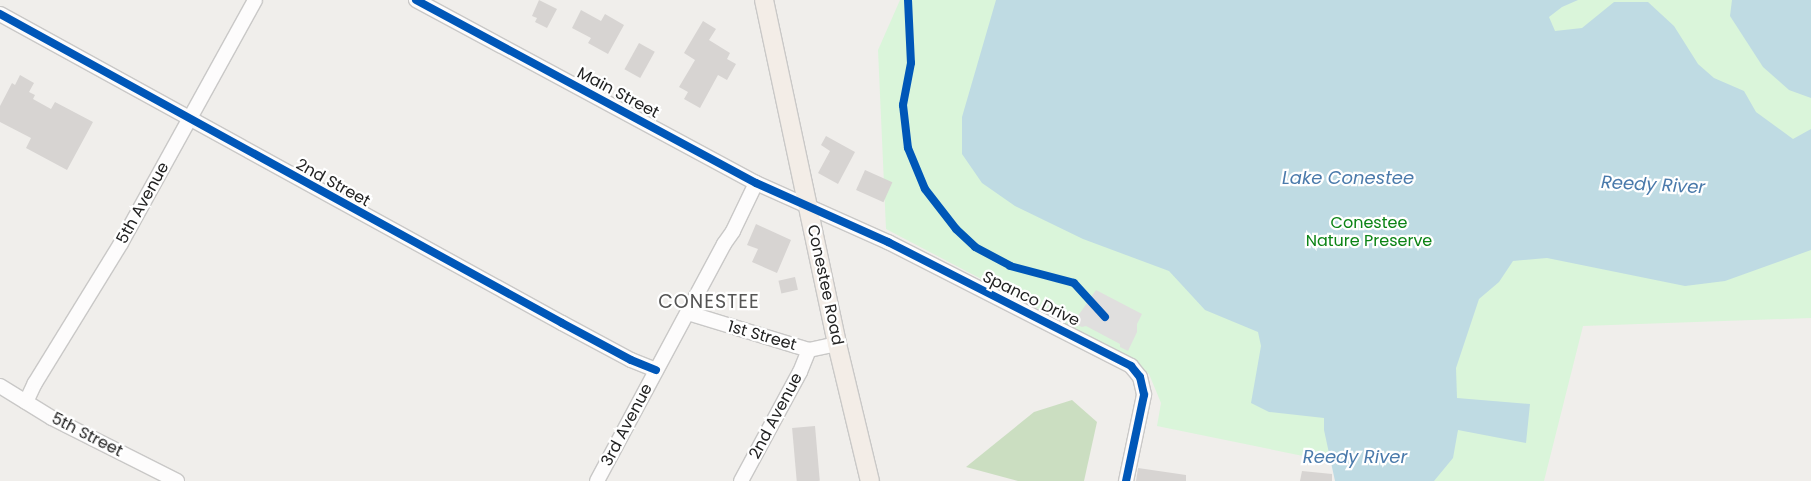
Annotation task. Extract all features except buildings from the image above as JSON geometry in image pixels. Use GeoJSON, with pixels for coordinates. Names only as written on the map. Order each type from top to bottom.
{"type":"FeatureCollection","features":[{"type":"Feature","properties":{"kind":"main road","name":"Conestee Road"},"geometry":{"type":"LineString","coordinates":[[764,0],[837,344],[870,481]]}},
{"type":"Feature","properties":{"kind":"street","name":"5th Avenue"},"geometry":{"type":"LineString","coordinates":[[26,402],[35,382],[121,243],[256,0]]}},
{"type":"Feature","properties":{"kind":"street","name":"Main Street"},"geometry":{"type":"LineString","coordinates":[[416,0],[756,183],[808,207]]}},
{"type":"Feature","properties":{"kind":"street","name":"2nd Street"},"geometry":{"type":"LineString","coordinates":[[0,14],[562,324],[631,360],[656,370]]}},
{"type":"Feature","properties":{"kind":"street","name":"3rd Avenue"},"geometry":{"type":"LineString","coordinates":[[597,481],[750,200],[756,183]]}},
{"type":"Feature","properties":{"kind":"street","name":"Spanco Drive"},"geometry":{"type":"LineString","coordinates":[[808,207],[888,242],[1131,366],[1140,377],[1144,394],[1137,437],[1126,481]]}},
{"type":"Feature","properties":{"kind":"street","name":"1st Street"},"geometry":{"type":"LineString","coordinates":[[688,313],[809,350],[837,344]]}},
{"type":"Feature","properties":{"kind":"street","name":"2nd Avenue"},"geometry":{"type":"LineString","coordinates":[[741,481],[800,372],[809,350]]}},
{"type":"Feature","properties":{"kind":"street","name":"5th Street"},"geometry":{"type":"LineString","coordinates":[[0,386],[52,418],[177,481]]}},
{"type":"Feature","properties":{"kind":"green space","name":"Lake Conestee"},"geometry":{"type":"Polygon","coordinates":[[[900,0],[1811,0],[1811,318],[1583,326],[1544,481],[1340,481],[1342,464],[1157,426],[1161,403],[1149,374],[1128,356],[886,229],[878,50],[900,0]]]}},
{"type":"Feature","properties":{"kind":"green space"},"geometry":{"type":"Polygon","coordinates":[[[1072,400],[1097,422],[1084,481],[1018,481],[966,467],[1034,412],[1072,400]]]}},
{"type":"Feature","properties":{"kind":"shaded area"},"geometry":{"type":"Polygon","coordinates":[[[1096,290],[1142,314],[1137,324],[1137,332],[1128,351],[1120,347],[1120,344],[1086,326],[1082,327],[1073,323],[1096,290]]]}},
{"type":"Feature","properties":{"kind":"water","name":"Lake Conestee"},"geometry":{"type":"Polygon","coordinates":[[[996,0],[1578,0],[1562,7],[1549,17],[1555,31],[1582,28],[1614,2],[1648,2],[1674,26],[1698,64],[1714,78],[1744,91],[1756,112],[1793,139],[1811,129],[1811,250],[1725,281],[1685,286],[1547,258],[1513,261],[1499,282],[1479,299],[1456,368],[1457,398],[1530,404],[1526,443],[1458,430],[1453,458],[1434,481],[1335,481],[1324,430],[1324,418],[1269,412],[1251,403],[1261,346],[1258,332],[1205,310],[1169,271],[1083,239],[1015,206],[982,183],[962,154],[962,117],[996,0]]]}},
{"type":"Feature","properties":{"kind":"water"},"geometry":{"type":"Polygon","coordinates":[[[1732,0],[1811,0],[1811,98],[1789,90],[1763,67],[1730,16],[1732,0]]]}},
{"type":"Feature","properties":{"kind":"cycle path"},"geometry":{"type":"LineString","coordinates":[[416,0],[756,183],[888,242],[1131,366],[1140,377],[1144,395],[1126,481]]}},
{"type":"Feature","properties":{"kind":"cycle path"},"geometry":{"type":"LineString","coordinates":[[908,0],[911,63],[903,105],[908,148],[925,189],[956,229],[975,247],[1010,266],[1074,283],[1105,317]]}},
{"type":"Feature","properties":{"kind":"cycle path"},"geometry":{"type":"LineString","coordinates":[[0,14],[562,323],[631,360],[656,370]]}},
{"type":"Feature","properties":{"kind":"district","name":"CONESTEE"},"geometry":{"type":"Point","coordinates":[709,302]}},
{"type":"Feature","properties":{"kind":"water label","name":"Reedy River"},"geometry":{"type":"Point","coordinates":[1653,185]}},
{"type":"Feature","properties":{"kind":"water label","name":"Reedy River"},"geometry":{"type":"Point","coordinates":[1355,457]}},
{"type":"Feature","properties":{"kind":"park label","name":"Conestee Nature Preserve"},"geometry":{"type":"Point","coordinates":[1369,232]}}]}
